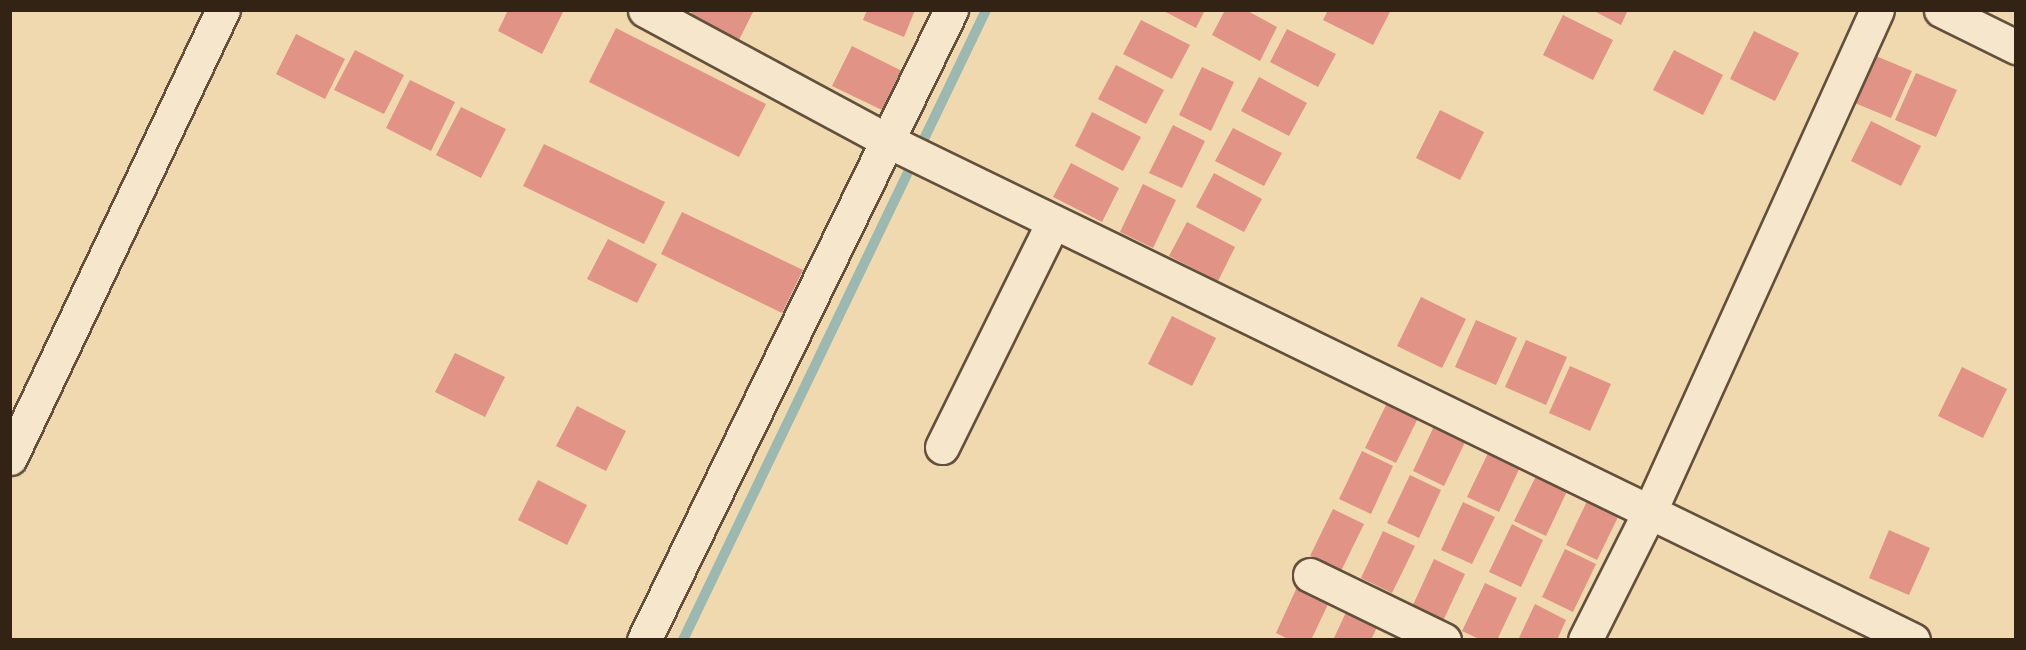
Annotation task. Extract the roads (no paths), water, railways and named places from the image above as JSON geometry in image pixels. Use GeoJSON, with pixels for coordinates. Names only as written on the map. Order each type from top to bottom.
{"type":"FeatureCollection","features":[{"type":"Feature","properties":{"kind":"street"},"geometry":{"type":"LineString","coordinates":[[10,458],[223,10]]}},
{"type":"Feature","properties":{"kind":"street"},"geometry":{"type":"LineString","coordinates":[[645,10],[888,141],[1649,513],[1913,639]]}},
{"type":"Feature","properties":{"kind":"street"},"geometry":{"type":"LineString","coordinates":[[644,639],[951,10]]}},
{"type":"Feature","properties":{"kind":"street"},"geometry":{"type":"LineString","coordinates":[[1585,639],[1649,513],[1877,10]]}},
{"type":"Feature","properties":{"kind":"street"},"geometry":{"type":"LineString","coordinates":[[1941,10],[2016,47]]}},
{"type":"Feature","properties":{"kind":"street"},"geometry":{"type":"LineString","coordinates":[[942,447],[1053,222]]}},
{"type":"Feature","properties":{"kind":"street"},"geometry":{"type":"LineString","coordinates":[[1310,575],[1444,639]]}},
{"type":"Feature","properties":{"kind":"waterway"},"geometry":{"type":"LineString","coordinates":[[683,640],[986,10]]}}]}
